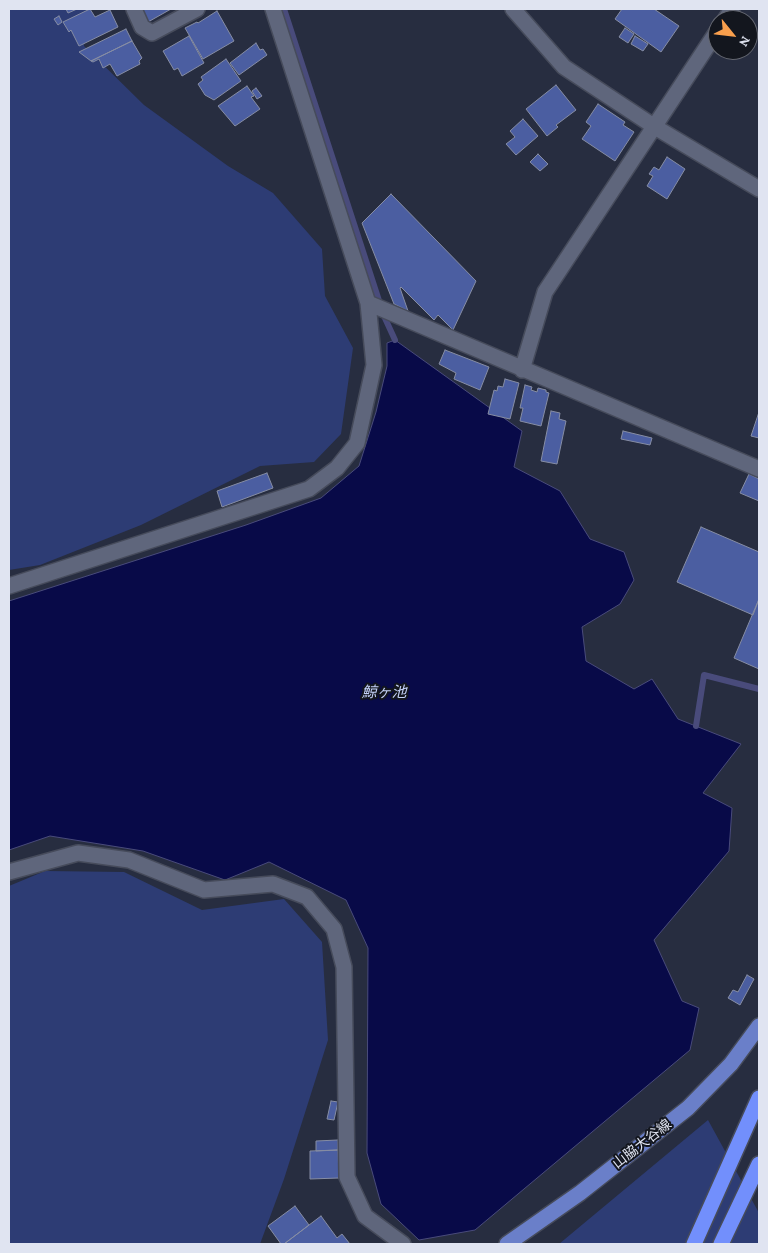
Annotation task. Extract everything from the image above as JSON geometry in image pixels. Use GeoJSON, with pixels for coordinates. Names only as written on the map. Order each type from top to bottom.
{"type":"FeatureCollection","features":[{"type":"Feature","properties":{"kind":"highway"},"geometry":{"type":"LineString","coordinates":[[694,1244],[759,1098]]}},
{"type":"Feature","properties":{"kind":"highway"},"geometry":{"type":"LineString","coordinates":[[721,1244],[759,1164]]}},
{"type":"Feature","properties":{"kind":"main road","name":"山脇大谷線"},"geometry":{"type":"LineString","coordinates":[[507,1244],[580,1193],[688,1108],[731,1064],[759,1026]]}},
{"type":"Feature","properties":{"kind":"street"},"geometry":{"type":"LineString","coordinates":[[134,9],[142,27],[152,33],[197,9]]}},
{"type":"Feature","properties":{"kind":"street"},"geometry":{"type":"LineString","coordinates":[[9,586],[309,489],[337,468],[357,443],[374,365],[368,303],[273,9]]}},
{"type":"Feature","properties":{"kind":"street"},"geometry":{"type":"LineString","coordinates":[[513,9],[564,66],[655,127],[759,189]]}},
{"type":"Feature","properties":{"kind":"street"},"geometry":{"type":"LineString","coordinates":[[522,370],[546,292],[708,45]]}},
{"type":"Feature","properties":{"kind":"street"},"geometry":{"type":"LineString","coordinates":[[368,303],[759,469]]}},
{"type":"Feature","properties":{"kind":"street"},"geometry":{"type":"LineString","coordinates":[[9,872],[78,852],[129,860],[204,890],[273,884],[306,897],[334,929],[344,967],[347,1177],[365,1216],[403,1244]]}},
{"type":"Feature","properties":{"kind":"shaded area"},"geometry":{"type":"Polygon","coordinates":[[[9,9],[87,9],[84,46],[144,105],[228,166],[273,193],[322,249],[325,296],[353,348],[341,434],[314,462],[260,466],[141,525],[40,565],[9,570],[9,9]]]}},
{"type":"Feature","properties":{"kind":"shaded area"},"geometry":{"type":"Polygon","coordinates":[[[45,871],[124,872],[202,910],[284,899],[322,942],[328,1040],[284,1179],[260,1244],[9,1244],[9,886],[45,871]]]}},
{"type":"Feature","properties":{"kind":"shaded area"},"geometry":{"type":"Polygon","coordinates":[[[708,1120],[759,1213],[759,1244],[559,1244],[708,1120]]]}},
{"type":"Feature","properties":{"kind":"water","name":"鯨ヶ池"},"geometry":{"type":"Polygon","coordinates":[[[395,340],[522,431],[514,467],[560,491],[590,539],[624,552],[634,580],[620,604],[582,627],[586,661],[634,689],[652,679],[678,719],[741,744],[703,793],[732,808],[729,851],[654,940],[682,1001],[699,1008],[690,1050],[475,1230],[419,1240],[381,1204],[367,1153],[368,948],[346,900],[269,862],[225,880],[143,851],[50,836],[9,850],[9,601],[246,525],[321,498],[359,466],[376,412],[387,366],[387,343],[395,340]]]}},
{"type":"Feature","properties":{"kind":"building"},"geometry":{"type":"Polygon","coordinates":[[[66,9],[77,9],[68,13],[66,9]]]}},
{"type":"Feature","properties":{"kind":"building"},"geometry":{"type":"Polygon","coordinates":[[[90,9],[95,17],[110,10],[118,27],[79,46],[71,30],[69,32],[63,22],[90,9]]]}},
{"type":"Feature","properties":{"kind":"building"},"geometry":{"type":"Polygon","coordinates":[[[141,9],[171,9],[148,22],[141,9]]]}},
{"type":"Feature","properties":{"kind":"building"},"geometry":{"type":"Polygon","coordinates":[[[622,9],[654,9],[679,26],[661,52],[615,19],[622,9]]]}},
{"type":"Feature","properties":{"kind":"building"},"geometry":{"type":"Polygon","coordinates":[[[217,11],[234,41],[203,59],[185,28],[198,23],[217,11]]]}},
{"type":"Feature","properties":{"kind":"building"},"geometry":{"type":"Polygon","coordinates":[[[59,16],[62,22],[58,25],[54,19],[59,16]]]}},
{"type":"Feature","properties":{"kind":"building"},"geometry":{"type":"Polygon","coordinates":[[[625,28],[634,34],[628,43],[619,37],[625,28]]]}},
{"type":"Feature","properties":{"kind":"building"},"geometry":{"type":"Polygon","coordinates":[[[126,29],[132,41],[91,61],[79,52],[126,29]]]}},
{"type":"Feature","properties":{"kind":"building"},"geometry":{"type":"Polygon","coordinates":[[[189,36],[204,63],[182,76],[178,68],[174,70],[163,51],[189,36]]]}},
{"type":"Feature","properties":{"kind":"building"},"geometry":{"type":"Polygon","coordinates":[[[635,36],[648,44],[643,51],[631,44],[635,36]]]}},
{"type":"Feature","properties":{"kind":"building"},"geometry":{"type":"Polygon","coordinates":[[[132,41],[142,58],[139,61],[140,64],[117,76],[110,64],[103,68],[99,59],[91,61],[132,41]]]}},
{"type":"Feature","properties":{"kind":"building"},"geometry":{"type":"Polygon","coordinates":[[[256,43],[260,50],[263,49],[267,55],[239,75],[230,63],[256,43]]]}},
{"type":"Feature","properties":{"kind":"building"},"geometry":{"type":"Polygon","coordinates":[[[226,59],[241,81],[214,100],[205,95],[198,84],[203,80],[201,77],[226,59]]]}},
{"type":"Feature","properties":{"kind":"building"},"geometry":{"type":"Polygon","coordinates":[[[556,85],[576,110],[556,125],[558,127],[547,136],[526,109],[556,85]]]}},
{"type":"Feature","properties":{"kind":"building"},"geometry":{"type":"Polygon","coordinates":[[[247,86],[254,96],[251,97],[260,109],[235,126],[218,106],[247,86]]]}},
{"type":"Feature","properties":{"kind":"building"},"geometry":{"type":"Polygon","coordinates":[[[256,88],[262,96],[257,99],[252,91],[256,88]]]}},
{"type":"Feature","properties":{"kind":"building"},"geometry":{"type":"Polygon","coordinates":[[[598,104],[625,122],[623,125],[634,132],[615,161],[582,139],[591,126],[586,122],[598,104]]]}},
{"type":"Feature","properties":{"kind":"building"},"geometry":{"type":"Polygon","coordinates":[[[523,119],[538,136],[516,155],[506,144],[515,137],[510,131],[523,119]]]}},
{"type":"Feature","properties":{"kind":"building"},"geometry":{"type":"Polygon","coordinates":[[[538,154],[548,164],[540,171],[530,162],[538,154]]]}},
{"type":"Feature","properties":{"kind":"building"},"geometry":{"type":"Polygon","coordinates":[[[667,157],[685,169],[667,199],[647,186],[653,176],[649,174],[654,167],[659,170],[667,157]]]}},
{"type":"Feature","properties":{"kind":"building"},"geometry":{"type":"Polygon","coordinates":[[[391,194],[476,281],[453,330],[438,315],[434,320],[401,287],[408,311],[394,304],[362,223],[391,194]]]}},
{"type":"Feature","properties":{"kind":"building"},"geometry":{"type":"Polygon","coordinates":[[[445,350],[489,367],[480,390],[454,379],[456,373],[439,364],[445,350]]]}},
{"type":"Feature","properties":{"kind":"building"},"geometry":{"type":"Polygon","coordinates":[[[505,379],[519,383],[510,419],[488,414],[494,390],[497,391],[498,386],[503,387],[505,379]]]}},
{"type":"Feature","properties":{"kind":"building"},"geometry":{"type":"Polygon","coordinates":[[[525,385],[532,387],[531,390],[537,392],[538,388],[549,393],[541,426],[520,421],[523,408],[520,408],[525,385]]]}},
{"type":"Feature","properties":{"kind":"building"},"geometry":{"type":"Polygon","coordinates":[[[551,411],[560,413],[559,419],[566,421],[557,464],[541,461],[551,411]]]}},
{"type":"Feature","properties":{"kind":"building"},"geometry":{"type":"Polygon","coordinates":[[[759,412],[759,438],[751,436],[759,412]]]}},
{"type":"Feature","properties":{"kind":"building"},"geometry":{"type":"Polygon","coordinates":[[[623,431],[652,438],[650,445],[621,439],[623,431]]]}},
{"type":"Feature","properties":{"kind":"building"},"geometry":{"type":"Polygon","coordinates":[[[267,473],[273,488],[222,507],[217,491],[267,473]]]}},
{"type":"Feature","properties":{"kind":"building"},"geometry":{"type":"Polygon","coordinates":[[[749,474],[759,479],[759,501],[740,493],[749,474]]]}},
{"type":"Feature","properties":{"kind":"building"},"geometry":{"type":"Polygon","coordinates":[[[701,527],[759,552],[759,599],[753,615],[677,582],[701,527]]]}},
{"type":"Feature","properties":{"kind":"building"},"geometry":{"type":"Polygon","coordinates":[[[759,599],[759,669],[734,658],[759,599]]]}},
{"type":"Feature","properties":{"kind":"building"},"geometry":{"type":"Polygon","coordinates":[[[747,975],[754,979],[740,1005],[728,998],[733,990],[738,992],[747,975]]]}},
{"type":"Feature","properties":{"kind":"building"},"geometry":{"type":"Polygon","coordinates":[[[331,1101],[338,1102],[334,1120],[327,1119],[331,1101]]]}},
{"type":"Feature","properties":{"kind":"building"},"geometry":{"type":"Polygon","coordinates":[[[338,1140],[338,1150],[316,1151],[316,1141],[338,1140]]]}},
{"type":"Feature","properties":{"kind":"building"},"geometry":{"type":"Polygon","coordinates":[[[338,1150],[339,1178],[310,1179],[310,1151],[338,1150]]]}},
{"type":"Feature","properties":{"kind":"building"},"geometry":{"type":"Polygon","coordinates":[[[295,1206],[309,1225],[284,1244],[281,1244],[268,1226],[295,1206]]]}},
{"type":"Feature","properties":{"kind":"building"},"geometry":{"type":"Polygon","coordinates":[[[321,1216],[337,1238],[342,1234],[350,1244],[284,1244],[321,1216]]]}},
{"type":"Feature","properties":{"kind":"waterway"},"geometry":{"type":"LineString","coordinates":[[284,9],[384,316],[395,340]]}},
{"type":"Feature","properties":{"kind":"waterway"},"geometry":{"type":"LineString","coordinates":[[696,726],[704,675],[759,689]]}}]}
